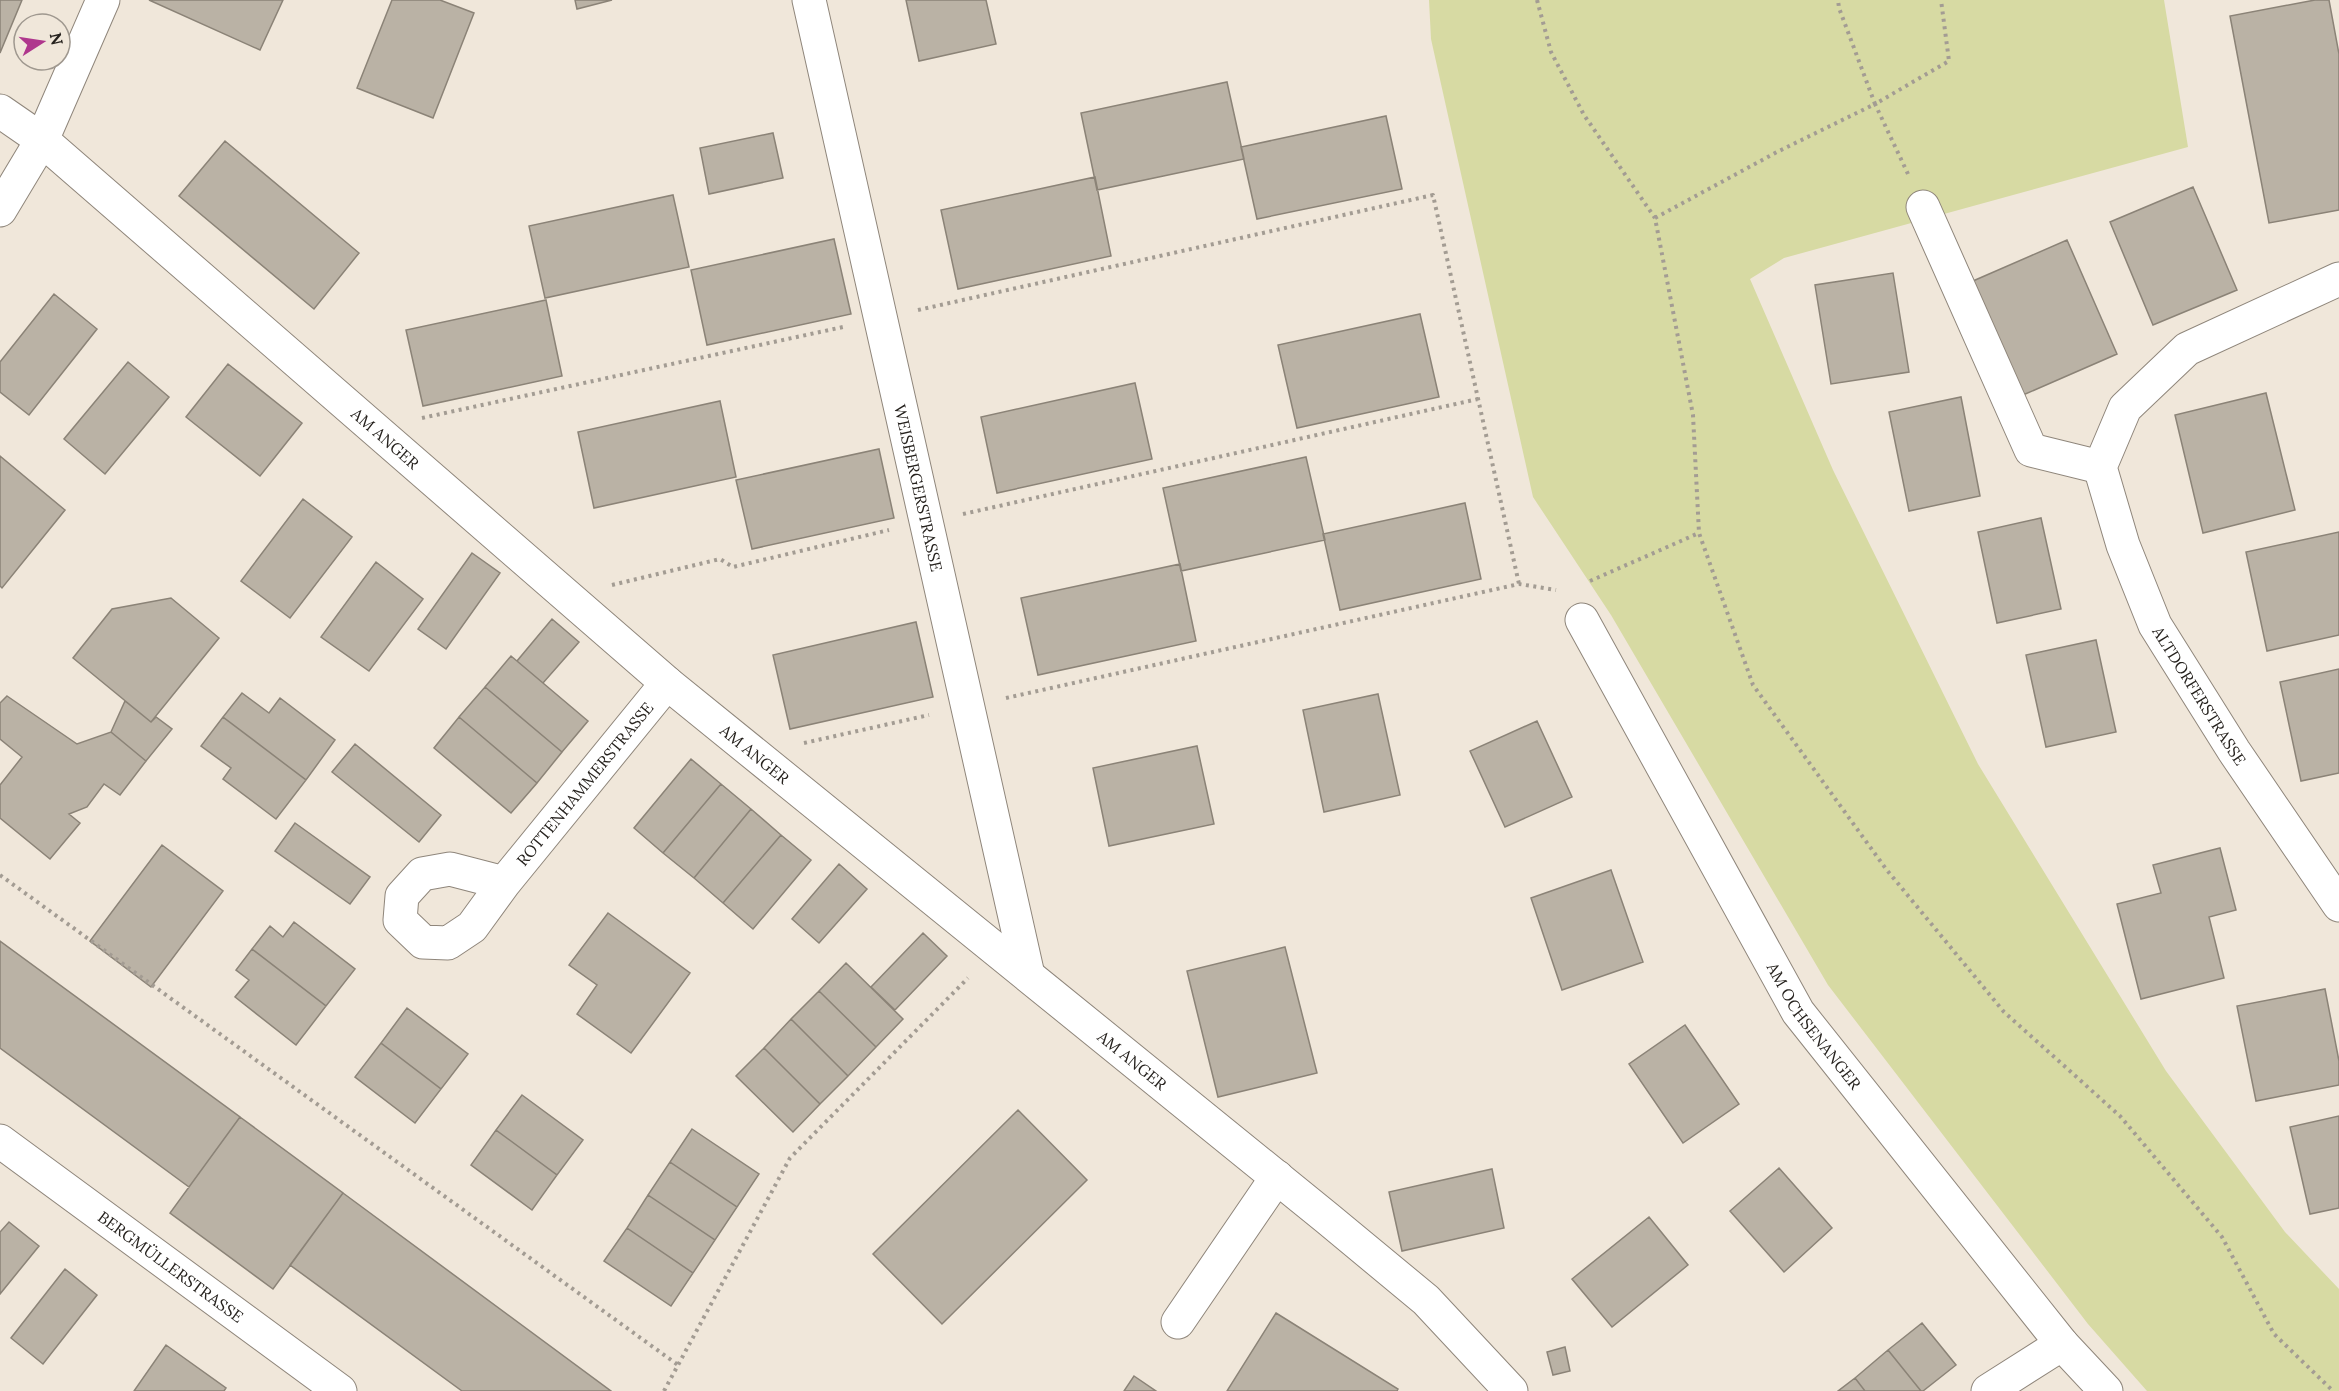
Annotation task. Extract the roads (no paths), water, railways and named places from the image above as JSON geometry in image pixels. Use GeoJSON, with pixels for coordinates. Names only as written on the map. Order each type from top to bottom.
{"type":"FeatureCollection","features":[{"type":"Feature","properties":{"kind":"street"},"geometry":{"type":"LineString","coordinates":[[0,210],[42,140],[103,0]]}},
{"type":"Feature","properties":{"kind":"street","name":"WEISBERGERSTRASSE"},"geometry":{"type":"LineString","coordinates":[[809,0],[1028,975]]}},
{"type":"Feature","properties":{"kind":"street","name":"AM ANGER"},"geometry":{"type":"LineString","coordinates":[[0,111],[42,140],[667,683],[1426,1300],[1511,1391]]}},
{"type":"Feature","properties":{"kind":"street"},"geometry":{"type":"LineString","coordinates":[[1923,207],[2031,450],[2100,467],[2125,408],[2187,349],[2339,279]]}},
{"type":"Feature","properties":{"kind":"street","name":"ALTDORFERSTRASSE"},"geometry":{"type":"LineString","coordinates":[[2100,467],[2123,545],[2155,625],[2234,751],[2339,905]]}},
{"type":"Feature","properties":{"kind":"street","name":"AM OCHSENANGER"},"geometry":{"type":"LineString","coordinates":[[1582,620],[1798,1012],[2062,1344],[2106,1391]]}},
{"type":"Feature","properties":{"kind":"street","name":"ROTTENHAMMERSTRASSE"},"geometry":{"type":"LineString","coordinates":[[504,883],[667,683]]}},
{"type":"Feature","properties":{"kind":"street","name":"BERGMÜLLERSTRASSE"},"geometry":{"type":"LineString","coordinates":[[0,1141],[340,1391]]}},
{"type":"Feature","properties":{"kind":"street"},"geometry":{"type":"LineString","coordinates":[[1178,1323],[1277,1177]]}},
{"type":"Feature","properties":{"kind":"street"},"geometry":{"type":"LineString","coordinates":[[1988,1391],[2062,1344]]}}]}
